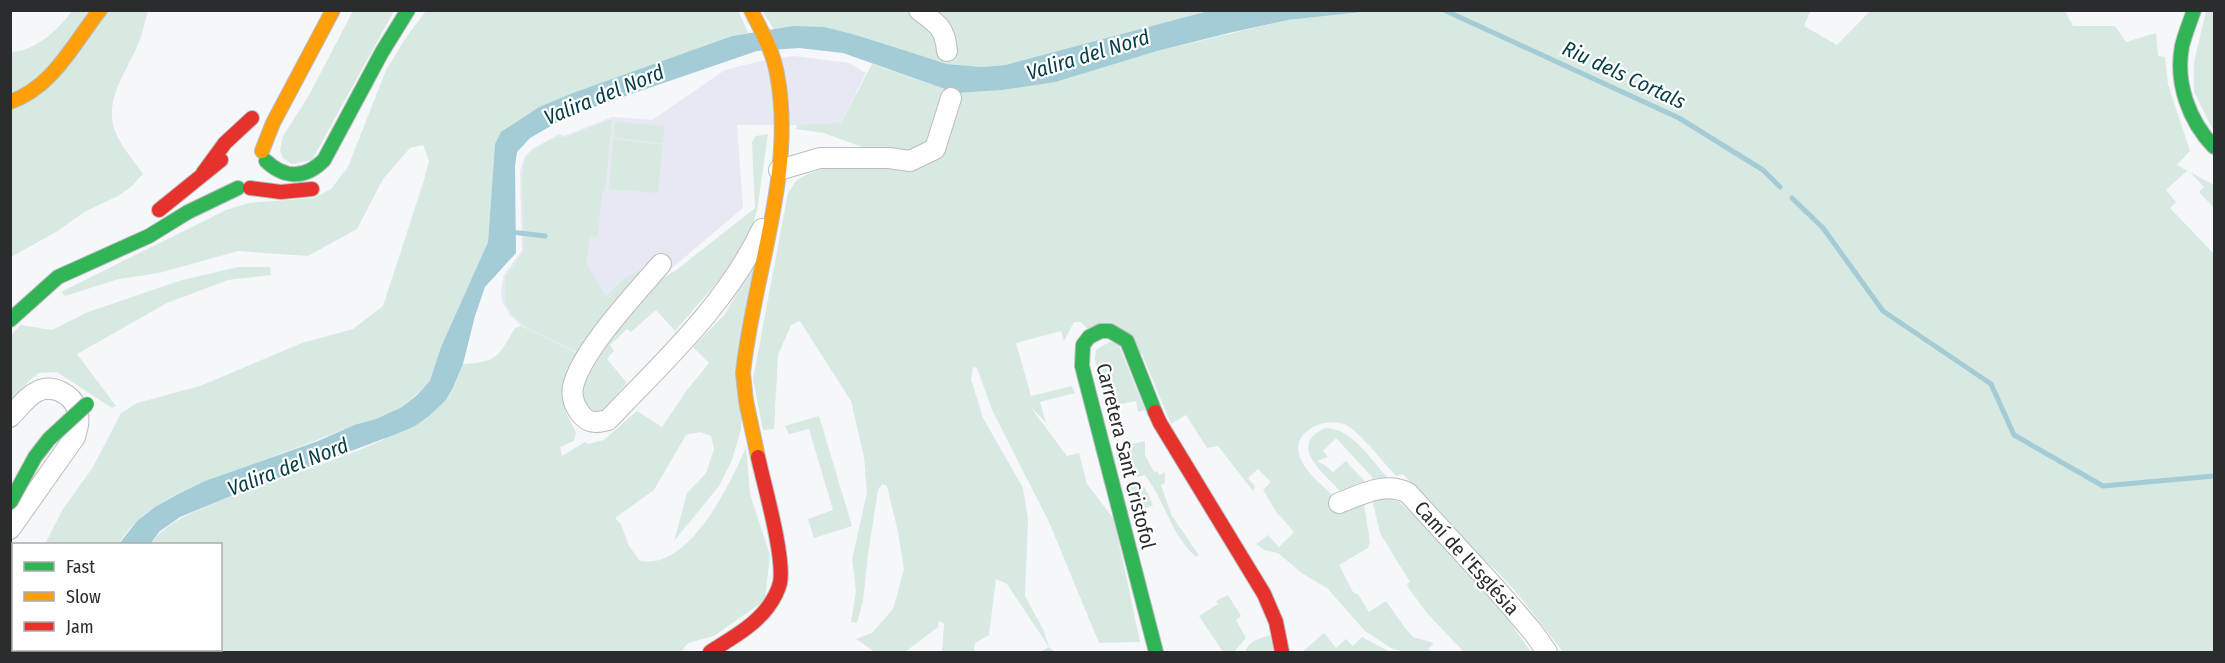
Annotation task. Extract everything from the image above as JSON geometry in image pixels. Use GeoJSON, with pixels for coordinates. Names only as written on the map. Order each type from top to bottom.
{"type":"FeatureCollection","features":[{"type":"Feature","properties":{"kind":"main road"},"geometry":{"type":"LineString","coordinates":[[10,102],[24,97],[54,71],[100,10]]}},
{"type":"Feature","properties":{"kind":"main road"},"geometry":{"type":"LineString","coordinates":[[256,149],[273,123],[333,10]]}},
{"type":"Feature","properties":{"kind":"main road"},"geometry":{"type":"LineString","coordinates":[[231,178],[229,147],[256,149],[279,173],[288,176],[306,175],[319,166],[408,10]]}},
{"type":"Feature","properties":{"kind":"main road"},"geometry":{"type":"LineString","coordinates":[[710,652],[766,610],[775,598],[780,581],[780,559],[746,401],[743,373],[779,164],[783,113],[777,73],[765,36],[751,10]]}},
{"type":"Feature","properties":{"kind":"main road"},"geometry":{"type":"LineString","coordinates":[[2194,10],[2183,45],[2180,65],[2185,94],[2193,119],[2214,147]]}},
{"type":"Feature","properties":{"kind":"main road"},"geometry":{"type":"LineString","coordinates":[[341,159],[382,52]]}},
{"type":"Feature","properties":{"kind":"main road"},"geometry":{"type":"LineString","coordinates":[[10,320],[58,277],[149,236],[189,212],[231,178],[264,177],[256,149],[255,114],[216,152],[203,173],[178,196],[150,216]]}},
{"type":"Feature","properties":{"kind":"main road"},"geometry":{"type":"LineString","coordinates":[[203,173],[231,178],[267,191],[294,192],[310,190],[321,185]]}},
{"type":"Feature","properties":{"kind":"main road","name":"Carretera Sant Cristofol"},"geometry":{"type":"LineString","coordinates":[[1156,652],[1082,366],[1083,345],[1089,337],[1101,331],[1110,331],[1127,341],[1160,423],[1268,600],[1276,622],[1282,652]]}},
{"type":"Feature","properties":{"kind":"main road"},"geometry":{"type":"LineString","coordinates":[[10,503],[35,457],[49,439],[87,404]]}},
{"type":"Feature","properties":{"kind":"street"},"geometry":{"type":"LineString","coordinates":[[920,10],[941,27],[946,37],[947,51]]}},
{"type":"Feature","properties":{"kind":"street"},"geometry":{"type":"LineString","coordinates":[[779,164],[820,158],[889,158],[910,161],[935,148],[951,98]]}},
{"type":"Feature","properties":{"kind":"street"},"geometry":{"type":"LineString","coordinates":[[661,264],[586,358],[573,386],[573,401],[584,419],[589,422],[608,420],[713,307],[752,249],[772,208]]}},
{"type":"Feature","properties":{"kind":"street"},"geometry":{"type":"LineString","coordinates":[[10,417],[29,396],[49,388],[70,398],[76,407],[79,423],[75,437],[10,529]]}},
{"type":"Feature","properties":{"kind":"street","name":"Camí de l'Església"},"geometry":{"type":"LineString","coordinates":[[1339,503],[1380,488],[1392,487],[1408,493],[1504,598],[1547,652]]}},
{"type":"Feature","properties":{"kind":"shaded area"},"geometry":{"type":"Polygon","coordinates":[[[738,10],[748,33],[732,36],[539,107],[495,144],[488,242],[441,347],[430,382],[402,407],[376,419],[354,425],[183,491],[146,514],[120,543],[46,543],[63,509],[93,467],[121,413],[137,403],[200,386],[302,343],[353,329],[383,306],[429,161],[423,145],[410,148],[383,179],[357,229],[308,256],[238,251],[159,273],[119,279],[65,296],[61,292],[226,210],[249,203],[314,198],[331,189],[348,167],[386,70],[426,11],[738,10]]]}},
{"type":"Feature","properties":{"kind":"shaded area"},"geometry":{"type":"Polygon","coordinates":[[[72,11],[148,11],[140,38],[118,85],[112,108],[115,131],[143,174],[131,187],[118,196],[86,211],[56,232],[11,257],[11,52],[38,44],[72,11]]]}},
{"type":"Feature","properties":{"kind":"shaded area"},"geometry":{"type":"Polygon","coordinates":[[[353,11],[394,11],[312,160],[292,164],[283,158],[280,150],[283,136],[308,97],[353,11]]]}},
{"type":"Feature","properties":{"kind":"shaded area"},"geometry":{"type":"Polygon","coordinates":[[[762,11],[1208,11],[1005,65],[982,67],[948,64],[856,35],[793,26],[774,29],[762,11]]]}},
{"type":"Feature","properties":{"kind":"shaded area"},"geometry":{"type":"Polygon","coordinates":[[[1371,11],[1810,11],[1804,26],[1837,45],[1870,11],[2065,11],[2073,26],[2115,26],[2126,42],[2156,33],[2158,56],[2165,57],[2168,84],[2190,151],[2177,165],[2187,171],[2166,190],[2176,202],[2170,208],[2214,254],[2214,652],[1563,652],[1502,577],[1474,551],[1458,541],[1457,556],[1504,614],[1531,652],[1461,652],[1462,650],[1427,613],[1409,589],[1407,584],[1410,582],[1380,533],[1372,499],[1393,496],[1417,518],[1431,509],[1403,474],[1396,476],[1367,443],[1348,426],[1331,422],[1314,427],[1301,438],[1298,445],[1299,454],[1309,472],[1333,496],[1330,498],[1334,503],[1335,513],[1339,514],[1364,504],[1370,542],[1368,548],[1339,565],[1353,592],[1358,594],[1369,612],[1386,601],[1413,637],[1434,643],[1428,649],[1431,652],[1404,652],[1391,648],[1365,631],[1327,588],[1303,574],[1278,553],[1264,550],[1256,544],[1268,535],[1279,547],[1294,532],[1277,513],[1263,490],[1271,482],[1258,469],[1248,478],[1255,486],[1253,491],[1218,446],[1207,448],[1186,415],[1171,424],[1142,354],[1088,329],[1081,322],[1074,322],[1064,341],[1061,331],[1016,343],[1031,396],[1072,386],[1075,393],[1040,402],[1046,423],[1029,405],[1067,456],[1079,453],[1087,484],[1114,519],[1140,642],[1099,643],[1049,522],[992,410],[977,368],[973,367],[971,379],[983,418],[1023,488],[1028,519],[1025,596],[1044,631],[1049,647],[1007,584],[996,579],[989,635],[975,643],[974,652],[942,652],[944,624],[939,621],[938,627],[905,652],[875,652],[856,639],[872,633],[893,609],[904,569],[898,532],[887,486],[882,484],[878,490],[863,601],[857,623],[851,622],[856,591],[852,559],[867,493],[864,457],[851,401],[800,321],[791,325],[778,355],[774,429],[763,430],[753,379],[788,193],[796,181],[802,177],[836,165],[881,154],[824,133],[796,129],[797,125],[841,123],[872,64],[956,93],[1157,51],[1288,20],[1371,11]]]}},
{"type":"Feature","properties":{"kind":"shaded area"},"geometry":{"type":"Polygon","coordinates":[[[2206,11],[2214,11],[2214,132],[2194,92],[2194,62],[2206,11]]]}},
{"type":"Feature","properties":{"kind":"shaded area"},"geometry":{"type":"Polygon","coordinates":[[[794,56],[849,63],[866,73],[840,125],[737,125],[743,208],[653,284],[596,362],[521,326],[510,315],[503,303],[501,293],[503,276],[522,250],[520,171],[525,156],[532,149],[559,134],[564,136],[612,117],[652,120],[725,70],[794,56]]]}},
{"type":"Feature","properties":{"kind":"shaded area"},"geometry":{"type":"Polygon","coordinates":[[[612,119],[598,236],[590,237],[586,263],[606,296],[626,277],[640,271],[642,274],[583,354],[526,327],[514,316],[505,303],[505,277],[524,251],[522,177],[525,158],[532,150],[559,136],[564,138],[612,119]]]}},
{"type":"Feature","properties":{"kind":"shaded area"},"geometry":{"type":"Polygon","coordinates":[[[615,122],[664,126],[663,143],[614,137],[615,122]]]}},
{"type":"Feature","properties":{"kind":"shaded area"},"geometry":{"type":"Polygon","coordinates":[[[768,134],[757,211],[748,238],[721,278],[675,331],[656,310],[631,332],[627,329],[610,345],[614,351],[607,359],[627,383],[600,413],[590,415],[584,409],[581,385],[593,361],[653,284],[675,271],[755,208],[752,142],[756,136],[768,134]]]}},
{"type":"Feature","properties":{"kind":"shaded area"},"geometry":{"type":"Polygon","coordinates":[[[613,139],[663,145],[658,193],[609,189],[613,139]]]}},
{"type":"Feature","properties":{"kind":"shaded area"},"geometry":{"type":"Polygon","coordinates":[[[2190,172],[2214,185],[2214,208],[2199,192],[2204,187],[2190,172]]]}},
{"type":"Feature","properties":{"kind":"shaded area"},"geometry":{"type":"Polygon","coordinates":[[[756,259],[741,429],[732,460],[719,486],[674,541],[687,493],[706,473],[714,449],[711,436],[700,432],[686,435],[654,490],[615,518],[621,524],[629,546],[640,561],[658,560],[675,552],[691,539],[705,522],[729,483],[746,448],[750,494],[770,555],[765,600],[714,636],[688,643],[681,652],[95,652],[222,651],[222,543],[151,543],[157,536],[171,524],[196,511],[365,448],[421,419],[445,401],[453,389],[463,364],[483,362],[496,356],[515,328],[521,326],[581,355],[566,391],[565,410],[576,433],[574,441],[560,447],[562,456],[585,442],[588,444],[604,440],[637,411],[662,427],[709,363],[693,347],[725,314],[756,259]]]}},
{"type":"Feature","properties":{"kind":"shaded area"},"geometry":{"type":"Polygon","coordinates":[[[238,267],[270,267],[271,275],[228,280],[167,303],[77,354],[116,406],[112,408],[57,372],[39,373],[11,402],[11,335],[21,325],[52,330],[88,312],[182,280],[238,267]]]}},
{"type":"Feature","properties":{"kind":"shaded area"},"geometry":{"type":"Polygon","coordinates":[[[1109,342],[1118,343],[1145,410],[1138,412],[1136,401],[1106,407],[1095,359],[1096,350],[1109,342]]]}},
{"type":"Feature","properties":{"kind":"shaded area"},"geometry":{"type":"Polygon","coordinates":[[[819,416],[852,526],[814,538],[808,519],[833,510],[809,429],[789,434],[785,426],[819,416]]]}},
{"type":"Feature","properties":{"kind":"shaded area"},"geometry":{"type":"Polygon","coordinates":[[[1325,428],[1335,429],[1352,439],[1388,478],[1373,483],[1370,481],[1373,478],[1336,438],[1323,451],[1328,457],[1317,461],[1333,472],[1346,461],[1367,484],[1342,493],[1319,469],[1309,451],[1309,443],[1314,435],[1325,428]]]}},
{"type":"Feature","properties":{"kind":"shaded area"},"geometry":{"type":"Polygon","coordinates":[[[1145,441],[1145,455],[1154,472],[1157,471],[1160,475],[1165,472],[1165,483],[1161,485],[1172,516],[1199,555],[1196,557],[1180,539],[1145,475],[1137,477],[1118,464],[1115,448],[1145,441]]]}},
{"type":"Feature","properties":{"kind":"shaded area"},"geometry":{"type":"Polygon","coordinates":[[[1136,484],[1145,488],[1153,505],[1135,513],[1127,489],[1130,485],[1136,484]]]}},
{"type":"Feature","properties":{"kind":"shaded area"},"geometry":{"type":"Polygon","coordinates":[[[1228,595],[1241,616],[1236,620],[1246,638],[1234,652],[1223,652],[1199,616],[1218,604],[1216,601],[1228,595]]]}},
{"type":"Feature","properties":{"kind":"shaded area"},"geometry":{"type":"Polygon","coordinates":[[[1324,633],[1336,648],[1346,639],[1353,646],[1362,637],[1390,652],[1302,652],[1324,633]]]}},
{"type":"Feature","properties":{"kind":"shaded area"},"geometry":{"type":"Polygon","coordinates":[[[1270,635],[1274,652],[1245,652],[1252,642],[1270,635]]]}},
{"type":"Feature","properties":{"kind":"shaded area"},"geometry":{"type":"Polygon","coordinates":[[[1049,647],[1055,652],[1040,652],[1049,647]]]}},
{"type":"Feature","properties":{"kind":"water","name":"Valira del Nord"},"geometry":{"type":"Polygon","coordinates":[[[1208,11],[1371,11],[1288,20],[1229,33],[1157,51],[1055,82],[1002,90],[956,93],[843,53],[799,48],[757,51],[570,115],[530,138],[517,152],[515,166],[516,253],[485,287],[463,364],[446,400],[415,426],[180,517],[160,531],[151,543],[120,543],[137,521],[178,494],[205,481],[318,441],[354,425],[376,419],[402,407],[417,395],[430,381],[441,347],[488,242],[495,144],[501,132],[539,107],[732,36],[793,26],[824,27],[947,64],[982,67],[1005,65],[1208,11]]]}},
{"type":"Feature","properties":{"kind":"waterway","name":"Riu dels Cortals"},"geometry":{"type":"LineString","coordinates":[[1444,10],[1679,118],[1763,170],[1780,187]]}},
{"type":"Feature","properties":{"kind":"waterway","name":"Riu dels Cortals"},"geometry":{"type":"LineString","coordinates":[[1792,198],[1823,228],[1883,311],[1991,384],[2014,435],[2103,486],[2214,476]]}},
{"type":"Feature","properties":{"kind":"waterway"},"geometry":{"type":"LineString","coordinates":[[511,232],[545,236]]}},
{"type":"Feature","properties":{"kind":"traffic: fast"},"geometry":{"type":"LineString","coordinates":[[266,161],[280,171],[295,174],[310,171],[324,160],[382,52],[408,10]]}},
{"type":"Feature","properties":{"kind":"traffic: fast"},"geometry":{"type":"LineString","coordinates":[[2194,10],[2182,46],[2180,60],[2182,87],[2197,125],[2214,147]]}},
{"type":"Feature","properties":{"kind":"traffic: fast"},"geometry":{"type":"LineString","coordinates":[[10,320],[58,277],[149,236],[188,212],[238,188]]}},
{"type":"Feature","properties":{"kind":"traffic: fast"},"geometry":{"type":"LineString","coordinates":[[1155,412],[1127,341],[1110,331],[1101,331],[1089,337],[1083,345],[1082,366],[1156,652]]}},
{"type":"Feature","properties":{"kind":"traffic: fast"},"geometry":{"type":"LineString","coordinates":[[10,503],[35,457],[49,439],[87,404]]}},
{"type":"Feature","properties":{"kind":"traffic: slow"},"geometry":{"type":"LineString","coordinates":[[10,102],[25,95],[50,75],[100,10]]}},
{"type":"Feature","properties":{"kind":"traffic: slow"},"geometry":{"type":"LineString","coordinates":[[262,151],[273,123],[333,10]]}},
{"type":"Feature","properties":{"kind":"traffic: slow"},"geometry":{"type":"LineString","coordinates":[[751,10],[773,57],[781,111],[781,148],[777,186],[743,373],[746,401],[758,457]]}},
{"type":"Feature","properties":{"kind":"traffic: jam"},"geometry":{"type":"LineString","coordinates":[[203,173],[225,143],[252,118]]}},
{"type":"Feature","properties":{"kind":"traffic: jam"},"geometry":{"type":"LineString","coordinates":[[159,210],[221,160]]}},
{"type":"Feature","properties":{"kind":"traffic: jam"},"geometry":{"type":"LineString","coordinates":[[250,188],[281,192],[312,189]]}},
{"type":"Feature","properties":{"kind":"traffic: jam"},"geometry":{"type":"LineString","coordinates":[[1155,412],[1264,594],[1276,622],[1282,652]]}},
{"type":"Feature","properties":{"kind":"traffic: jam"},"geometry":{"type":"LineString","coordinates":[[710,652],[755,621],[768,607],[780,583],[780,556],[758,457]]}}]}
